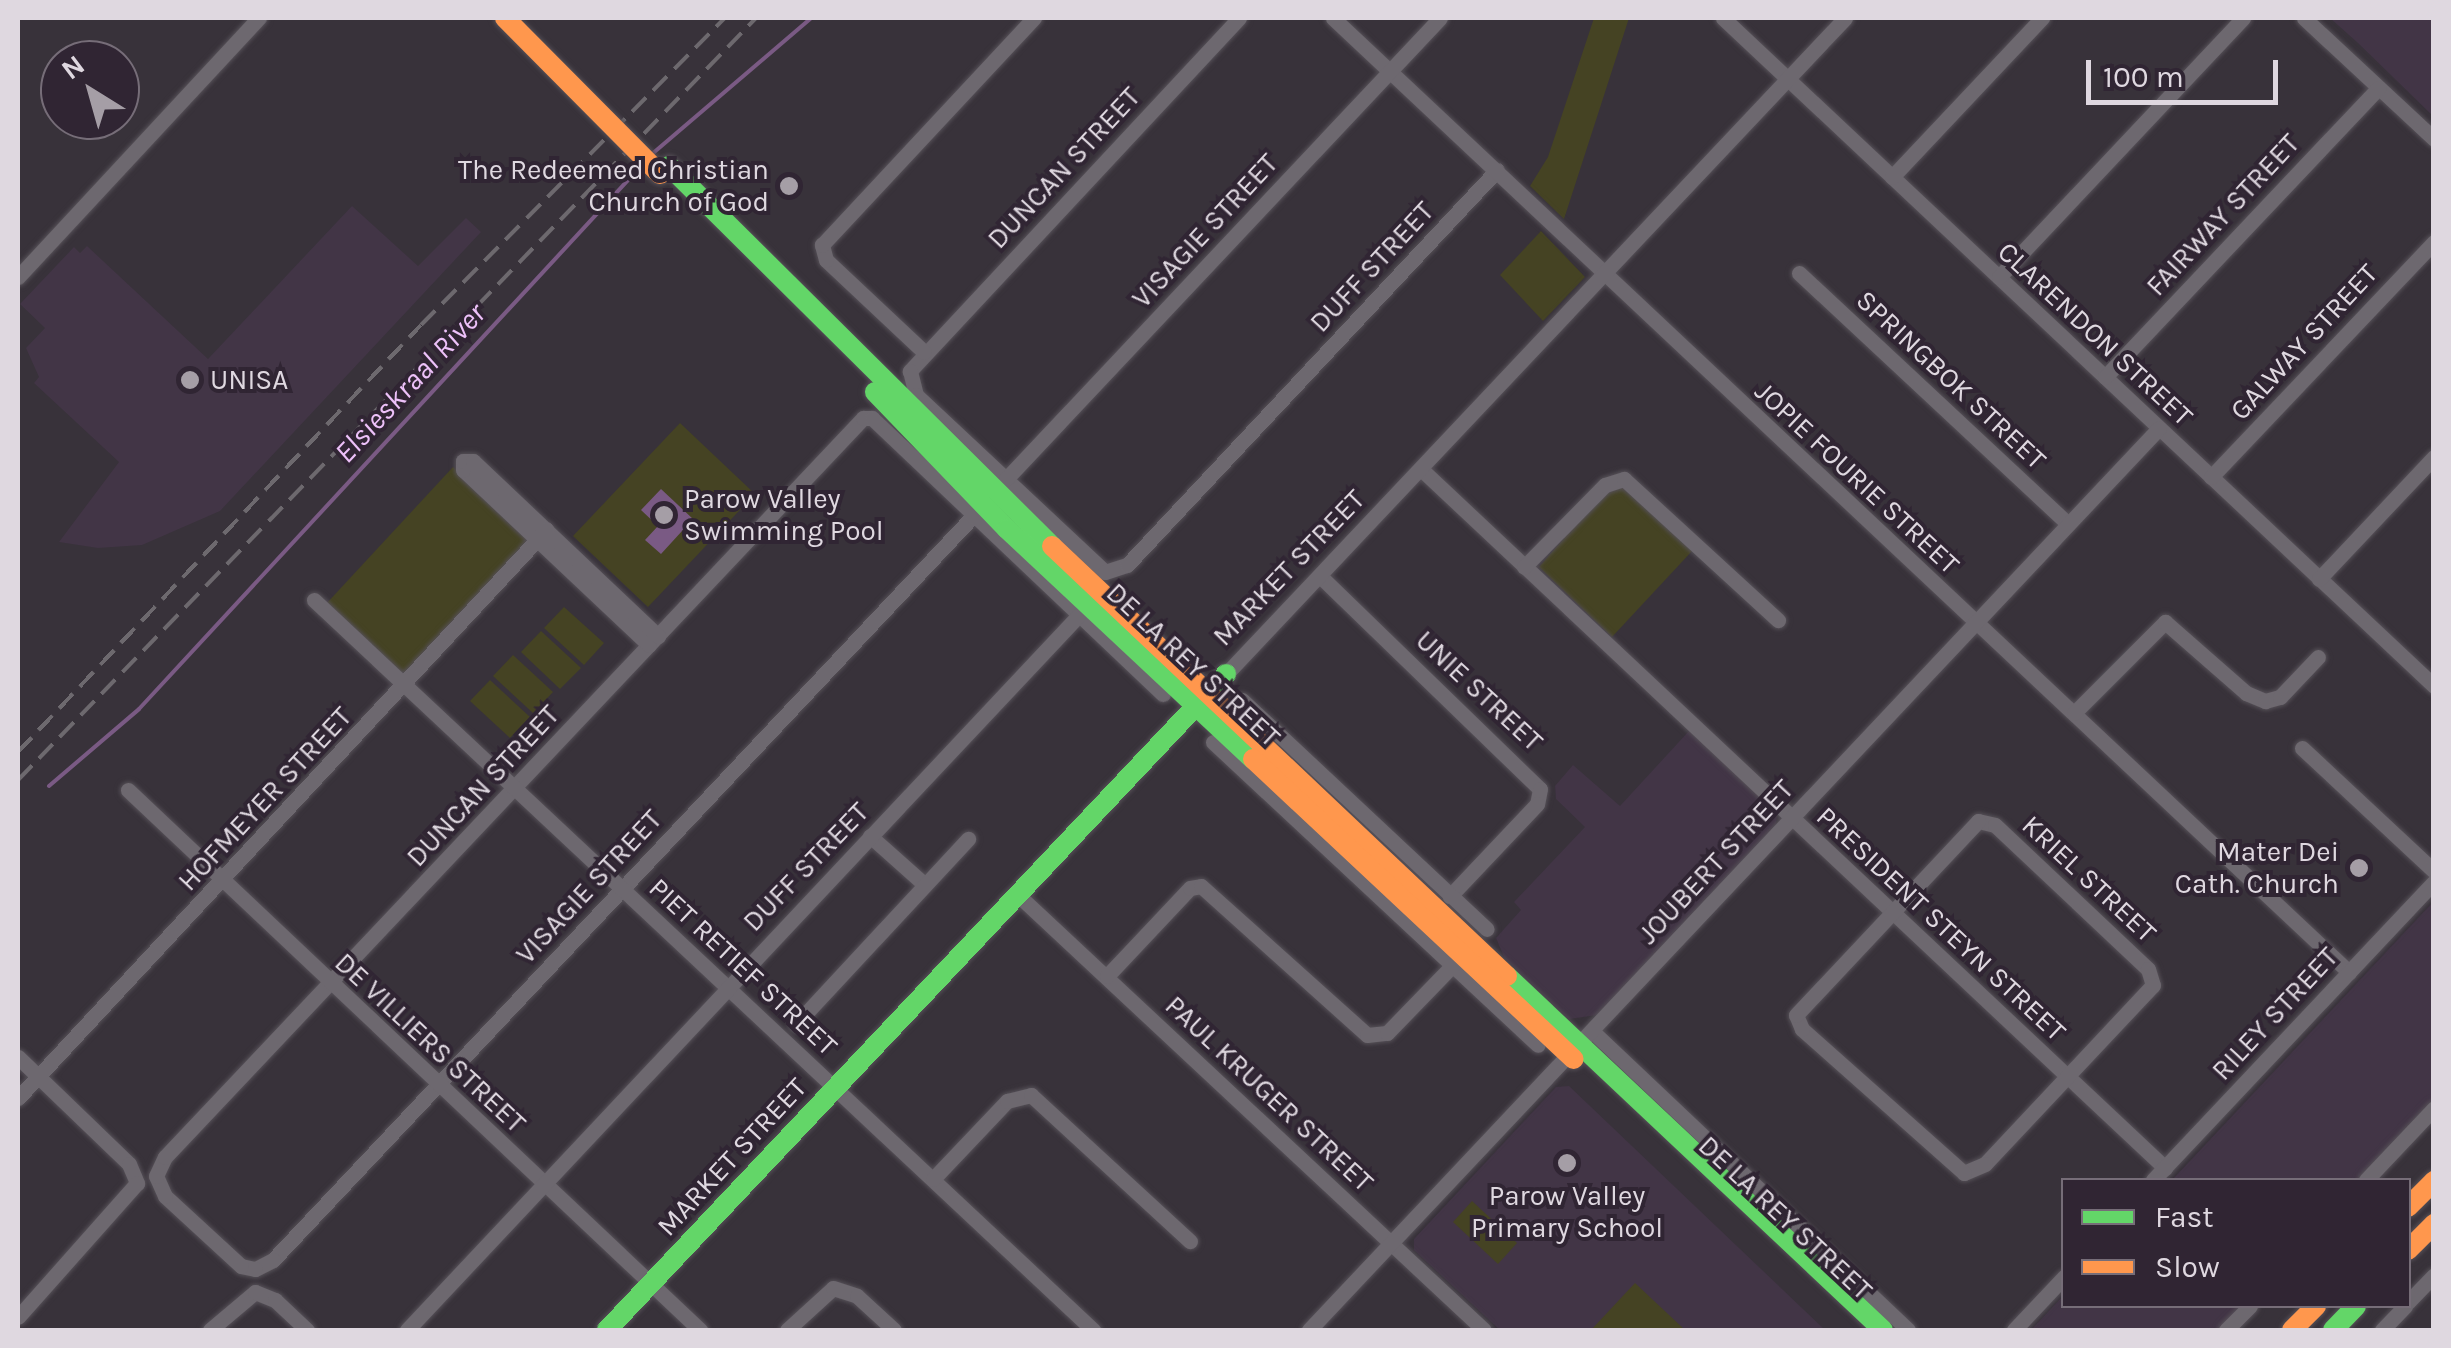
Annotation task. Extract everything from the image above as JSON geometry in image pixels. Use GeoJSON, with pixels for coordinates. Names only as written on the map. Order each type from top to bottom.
{"type":"FeatureCollection","features":[{"type":"Feature","properties":{"kind":"main road","name":"DE LA REY STREET"},"geometry":{"type":"LineString","coordinates":[[505,18],[664,170]]}},
{"type":"Feature","properties":{"kind":"main road","name":"DE LA REY STREET"},"geometry":{"type":"LineString","coordinates":[[522,18],[1007,529],[1580,1044],[1883,1330]]}},
{"type":"Feature","properties":{"kind":"main road","name":"MARKET STREET"},"geometry":{"type":"LineString","coordinates":[[608,1330],[1226,674]]}},
{"type":"Feature","properties":{"kind":"main road","name":"DE LA REY STREET"},"geometry":{"type":"LineString","coordinates":[[1580,1044],[1865,1330]]}},
{"type":"Feature","properties":{"kind":"main road"},"geometry":{"type":"LineString","coordinates":[[2411,1204],[2434,1181]]}},
{"type":"Feature","properties":{"kind":"main road"},"geometry":{"type":"LineString","coordinates":[[2411,1247],[2434,1224]]}},
{"type":"Feature","properties":{"kind":"main road"},"geometry":{"type":"LineString","coordinates":[[2292,1330],[2314,1308]]}},
{"type":"Feature","properties":{"kind":"main road"},"geometry":{"type":"LineString","coordinates":[[2333,1330],[2354,1308]]}},
{"type":"Feature","properties":{"kind":"street"},"geometry":{"type":"LineString","coordinates":[[924,352],[821,249],[1034,18]]}},
{"type":"Feature","properties":{"kind":"street","name":"DUNCAN STREET"},"geometry":{"type":"LineString","coordinates":[[924,352],[1239,18]]}},
{"type":"Feature","properties":{"kind":"street","name":"JOPIE FOURIE STREET"},"geometry":{"type":"LineString","coordinates":[[1334,18],[2349,972]]}},
{"type":"Feature","properties":{"kind":"street","name":"VISAGIE STREET"},"geometry":{"type":"LineString","coordinates":[[1006,479],[1440,18]]}},
{"type":"Feature","properties":{"kind":"street","name":"CLARENDON STREET"},"geometry":{"type":"LineString","coordinates":[[1722,18],[2319,579],[2431,678]]}},
{"type":"Feature","properties":{"kind":"street","name":"MARKET STREET"},"geometry":{"type":"LineString","coordinates":[[1226,674],[1845,18]]}},
{"type":"Feature","properties":{"kind":"street"},"geometry":{"type":"LineString","coordinates":[[1892,177],[2042,18]]}},
{"type":"Feature","properties":{"kind":"street"},"geometry":{"type":"LineString","coordinates":[[1998,277],[2243,18]]}},
{"type":"Feature","properties":{"kind":"street"},"geometry":{"type":"LineString","coordinates":[[2304,18],[2434,139]]}},
{"type":"Feature","properties":{"kind":"street"},"geometry":{"type":"LineString","coordinates":[[18,277],[252,20]]}},
{"type":"Feature","properties":{"kind":"street","name":"FAIRWAY STREET"},"geometry":{"type":"LineString","coordinates":[[2105,377],[2378,88]]}},
{"type":"Feature","properties":{"kind":"street","name":"DUFF STREET"},"geometry":{"type":"LineString","coordinates":[[1119,572],[1496,170]]}},
{"type":"Feature","properties":{"kind":"street","name":"GALWAY STREET"},"geometry":{"type":"LineString","coordinates":[[2211,477],[2434,242]]}},
{"type":"Feature","properties":{"kind":"street","name":"SPRINGBOK STREET"},"geometry":{"type":"LineString","coordinates":[[1799,272],[2068,524]]}},
{"type":"Feature","properties":{"kind":"street","name":"DE LA REY STREET"},"geometry":{"type":"LineString","coordinates":[[924,352],[910,372],[913,390],[1104,572],[1119,572]]}},
{"type":"Feature","properties":{"kind":"street","name":"DUNCAN STREET"},"geometry":{"type":"LineString","coordinates":[[232,1260],[165,1196],[156,1176],[165,1156],[866,417]]}},
{"type":"Feature","properties":{"kind":"street","name":"DE LA REY STREET"},"geometry":{"type":"LineString","coordinates":[[866,417],[1163,694]]}},
{"type":"Feature","properties":{"kind":"street","name":"JOUBERT STREET"},"geometry":{"type":"LineString","coordinates":[[1310,1330],[2159,428]]}},
{"type":"Feature","properties":{"kind":"street"},"geometry":{"type":"LineString","coordinates":[[2319,579],[2434,457]]}},
{"type":"Feature","properties":{"kind":"street"},"geometry":{"type":"LineString","coordinates":[[541,535],[463,470],[464,461],[472,461],[541,535],[653,641]]}},
{"type":"Feature","properties":{"kind":"street","name":"PRESIDENT STEYN STREET"},"geometry":{"type":"LineString","coordinates":[[1420,469],[2068,1078],[2159,1174]]}},
{"type":"Feature","properties":{"kind":"street"},"geometry":{"type":"LineString","coordinates":[[1524,567],[1604,485],[1624,479],[1778,620]]}},
{"type":"Feature","properties":{"kind":"street","name":"VISAGIE STREET"},"geometry":{"type":"LineString","coordinates":[[232,1260],[255,1269],[274,1260],[974,515]]}},
{"type":"Feature","properties":{"kind":"street","name":"HOFMEYER STREET"},"geometry":{"type":"LineString","coordinates":[[18,1098],[406,686],[541,535]]}},
{"type":"Feature","properties":{"kind":"street","name":"UNIE STREET"},"geometry":{"type":"LineString","coordinates":[[1320,576],[1540,789],[1536,804],[1450,896]]}},
{"type":"Feature","properties":{"kind":"street","name":"PIET RETIEF STREET"},"geometry":{"type":"LineString","coordinates":[[314,600],[1093,1330]]}},
{"type":"Feature","properties":{"kind":"street","name":"DUFF STREET"},"geometry":{"type":"LineString","coordinates":[[407,1330],[1079,614]]}},
{"type":"Feature","properties":{"kind":"street"},"geometry":{"type":"LineString","coordinates":[[2074,713],[2165,622],[2246,693],[2265,701],[2280,698],[2318,658]]}},
{"type":"Feature","properties":{"kind":"street","name":"DE LA REY STREET"},"geometry":{"type":"LineString","coordinates":[[1242,700],[1488,928]]}},
{"type":"Feature","properties":{"kind":"street","name":"DE LA REY STREET"},"geometry":{"type":"LineString","coordinates":[[1213,742],[1538,1045]]}},
{"type":"Feature","properties":{"kind":"street"},"geometry":{"type":"LineString","coordinates":[[2302,748],[2434,871]]}},
{"type":"Feature","properties":{"kind":"street","name":"DE VILLIERS STREET"},"geometry":{"type":"LineString","coordinates":[[128,790],[437,1086],[700,1330]]}},
{"type":"Feature","properties":{"kind":"street","name":"KRIEL STREET"},"geometry":{"type":"LineString","coordinates":[[1890,910],[1968,827],[1984,820],[1995,824],[2153,977],[2149,993],[2068,1078]]}},
{"type":"Feature","properties":{"kind":"street"},"geometry":{"type":"LineString","coordinates":[[870,836],[924,884]]}},
{"type":"Feature","properties":{"kind":"street"},"geometry":{"type":"LineString","coordinates":[[796,1024],[968,839]]}},
{"type":"Feature","properties":{"kind":"street","name":"RILEY STREET"},"geometry":{"type":"LineString","coordinates":[[2159,1174],[2434,882]]}},
{"type":"Feature","properties":{"kind":"street"},"geometry":{"type":"LineString","coordinates":[[1107,976],[1190,888],[1201,886],[1367,1035],[1387,1033],[1453,965]]}},
{"type":"Feature","properties":{"kind":"street","name":"PAUL KRUGER STREET"},"geometry":{"type":"LineString","coordinates":[[1018,895],[1484,1330]]}},
{"type":"Feature","properties":{"kind":"street"},"geometry":{"type":"LineString","coordinates":[[1890,910],[1800,1005],[1802,1029],[1964,1173],[1985,1164],[2068,1078]]}},
{"type":"Feature","properties":{"kind":"street","name":"DE LA REY STREET"},"geometry":{"type":"LineString","coordinates":[[1580,1044],[1908,1330]]}},
{"type":"Feature","properties":{"kind":"street"},"geometry":{"type":"LineString","coordinates":[[18,1057],[129,1164],[136,1183],[128,1200],[18,1317]]}},
{"type":"Feature","properties":{"kind":"street"},"geometry":{"type":"LineString","coordinates":[[932,1179],[1007,1101],[1031,1094],[1190,1241]]}},
{"type":"Feature","properties":{"kind":"street"},"geometry":{"type":"LineString","coordinates":[[2368,1178],[2434,1108]]}},
{"type":"Feature","properties":{"kind":"street"},"geometry":{"type":"LineString","coordinates":[[2411,1300],[2434,1276]]}},
{"type":"Feature","properties":{"kind":"street"},"geometry":{"type":"LineString","coordinates":[[2014,1330],[2061,1280]]}},
{"type":"Feature","properties":{"kind":"street"},"geometry":{"type":"LineString","coordinates":[[788,1330],[833,1288],[857,1296],[894,1330]]}},
{"type":"Feature","properties":{"kind":"street"},"geometry":{"type":"LineString","coordinates":[[210,1330],[255,1292],[274,1300],[308,1330]]}},
{"type":"Feature","properties":{"kind":"street"},"geometry":{"type":"LineString","coordinates":[[2226,1330],[2248,1308]]}},
{"type":"Feature","properties":{"kind":"street"},"geometry":{"type":"LineString","coordinates":[[2382,1330],[2403,1308]]}},
{"type":"Feature","properties":{"kind":"shaded area"},"geometry":{"type":"Polygon","coordinates":[[[1594,18],[1629,18],[1564,219],[1530,186],[1548,157],[1594,18]]]}},
{"type":"Feature","properties":{"kind":"shaded area"},"geometry":{"type":"Polygon","coordinates":[[[2330,18],[2433,18],[2433,116],[2358,43],[2330,18]]]}},
{"type":"Feature","properties":{"kind":"shaded area","name":"UNISA"},"geometry":{"type":"Polygon","coordinates":[[[352,206],[418,266],[466,218],[481,232],[220,511],[142,545],[98,548],[59,542],[119,462],[34,383],[39,377],[26,348],[45,328],[20,304],[74,247],[80,253],[87,246],[208,359],[352,206]]]}},
{"type":"Feature","properties":{"kind":"shaded area"},"geometry":{"type":"Polygon","coordinates":[[[1541,231],[1585,277],[1543,321],[1500,275],[1541,231]]]}},
{"type":"Feature","properties":{"kind":"shaded area","name":"Parow Valley Swimming Pool"},"geometry":{"type":"Polygon","coordinates":[[[680,423],[755,494],[648,607],[573,536],[680,423]]]}},
{"type":"Feature","properties":{"kind":"shaded area"},"geometry":{"type":"Polygon","coordinates":[[[453,467],[528,540],[405,678],[326,604],[453,467]]]}},
{"type":"Feature","properties":{"kind":"shaded area"},"geometry":{"type":"Polygon","coordinates":[[[1621,486],[1693,550],[1612,637],[1539,567],[1606,490],[1621,486]]]}},
{"type":"Feature","properties":{"kind":"shaded area"},"geometry":{"type":"Polygon","coordinates":[[[661,489],[693,519],[661,554],[645,540],[658,526],[641,510],[661,489]]]}},
{"type":"Feature","properties":{"kind":"shaded area"},"geometry":{"type":"Polygon","coordinates":[[[564,607],[604,643],[584,665],[544,628],[564,607]]]}},
{"type":"Feature","properties":{"kind":"shaded area"},"geometry":{"type":"Polygon","coordinates":[[[541,631],[581,668],[560,689],[521,652],[541,631]]]}},
{"type":"Feature","properties":{"kind":"shaded area"},"geometry":{"type":"Polygon","coordinates":[[[513,655],[553,692],[533,713],[493,676],[513,655]]]}},
{"type":"Feature","properties":{"kind":"shaded area"},"geometry":{"type":"Polygon","coordinates":[[[490,680],[530,717],[510,738],[470,701],[490,680]]]}},
{"type":"Feature","properties":{"kind":"shaded area"},"geometry":{"type":"Polygon","coordinates":[[[1689,731],[1777,813],[1776,826],[1597,1015],[1569,1019],[1504,957],[1496,938],[1521,910],[1514,902],[1585,827],[1556,799],[1555,786],[1573,765],[1620,806],[1689,731]]]}},
{"type":"Feature","properties":{"kind":"shaded area"},"geometry":{"type":"Polygon","coordinates":[[[2433,902],[2433,1108],[2367,1178],[2174,1178],[2433,902]]]}},
{"type":"Feature","properties":{"kind":"shaded area","name":"Parow Valley Primary School"},"geometry":{"type":"Polygon","coordinates":[[[1569,1086],[1825,1330],[1500,1330],[1414,1250],[1414,1239],[1556,1087],[1569,1086]]]}},
{"type":"Feature","properties":{"kind":"shaded area"},"geometry":{"type":"Polygon","coordinates":[[[1472,1201],[1517,1243],[1498,1264],[1453,1222],[1472,1201]]]}},
{"type":"Feature","properties":{"kind":"shaded area"},"geometry":{"type":"Polygon","coordinates":[[[1635,1283],[1685,1330],[1591,1330],[1635,1283]]]}},
{"type":"Feature","properties":{"kind":"shaded area"},"geometry":{"type":"Polygon","coordinates":[[[2061,1298],[2061,1308],[2246,1308],[2225,1330],[2031,1330],[2061,1298]]]}},
{"type":"Feature","properties":{"kind":"waterway","name":"Elsieskraal River"},"geometry":{"type":"LineString","coordinates":[[652,154],[811,18]]}},
{"type":"Feature","properties":{"kind":"waterway","name":"Elsieskraal River"},"geometry":{"type":"LineString","coordinates":[[49,786],[139,709],[642,165]]}},
{"type":"Feature","properties":{"kind":"railway"},"geometry":{"type":"LineString","coordinates":[[18,752],[421,325],[725,18]]}},
{"type":"Feature","properties":{"kind":"railway"},"geometry":{"type":"LineString","coordinates":[[18,780],[756,18]]}},
{"type":"Feature","properties":{"kind":"traffic: fast"},"geometry":{"type":"LineString","coordinates":[[669,166],[1052,546]]}},
{"type":"Feature","properties":{"kind":"traffic: fast"},"geometry":{"type":"LineString","coordinates":[[875,392],[1007,529],[1253,759]]}},
{"type":"Feature","properties":{"kind":"traffic: fast"},"geometry":{"type":"LineString","coordinates":[[607,1330],[1226,674]]}},
{"type":"Feature","properties":{"kind":"traffic: fast"},"geometry":{"type":"LineString","coordinates":[[1507,976],[1883,1330]]}},
{"type":"Feature","properties":{"kind":"traffic: fast"},"geometry":{"type":"LineString","coordinates":[[2333,1330],[2354,1308]]}},
{"type":"Feature","properties":{"kind":"traffic: slow"},"geometry":{"type":"LineString","coordinates":[[505,18],[660,174]]}},
{"type":"Feature","properties":{"kind":"traffic: slow"},"geometry":{"type":"LineString","coordinates":[[1052,546],[1507,976]]}},
{"type":"Feature","properties":{"kind":"traffic: slow"},"geometry":{"type":"LineString","coordinates":[[1253,759],[1574,1059]]}},
{"type":"Feature","properties":{"kind":"traffic: slow"},"geometry":{"type":"LineString","coordinates":[[2411,1204],[2434,1181]]}},
{"type":"Feature","properties":{"kind":"traffic: slow"},"geometry":{"type":"LineString","coordinates":[[2411,1247],[2434,1224]]}},
{"type":"Feature","properties":{"kind":"traffic: slow"},"geometry":{"type":"LineString","coordinates":[[2292,1330],[2314,1308]]}},
{"type":"Feature","properties":{"kind":"place","name":"The Redeemed Christian Church of God"},"geometry":{"type":"Point","coordinates":[789,186]}},
{"type":"Feature","properties":{"kind":"place","name":"UNISA"},"geometry":{"type":"Point","coordinates":[190,380]}},
{"type":"Feature","properties":{"kind":"place","name":"Parow Valley Swimming Pool"},"geometry":{"type":"Point","coordinates":[664,515]}},
{"type":"Feature","properties":{"kind":"place","name":"Mater Dei Cath. Church"},"geometry":{"type":"Point","coordinates":[2359,868]}},
{"type":"Feature","properties":{"kind":"place","name":"Parow Valley Primary School"},"geometry":{"type":"Point","coordinates":[1567,1163]}}]}
